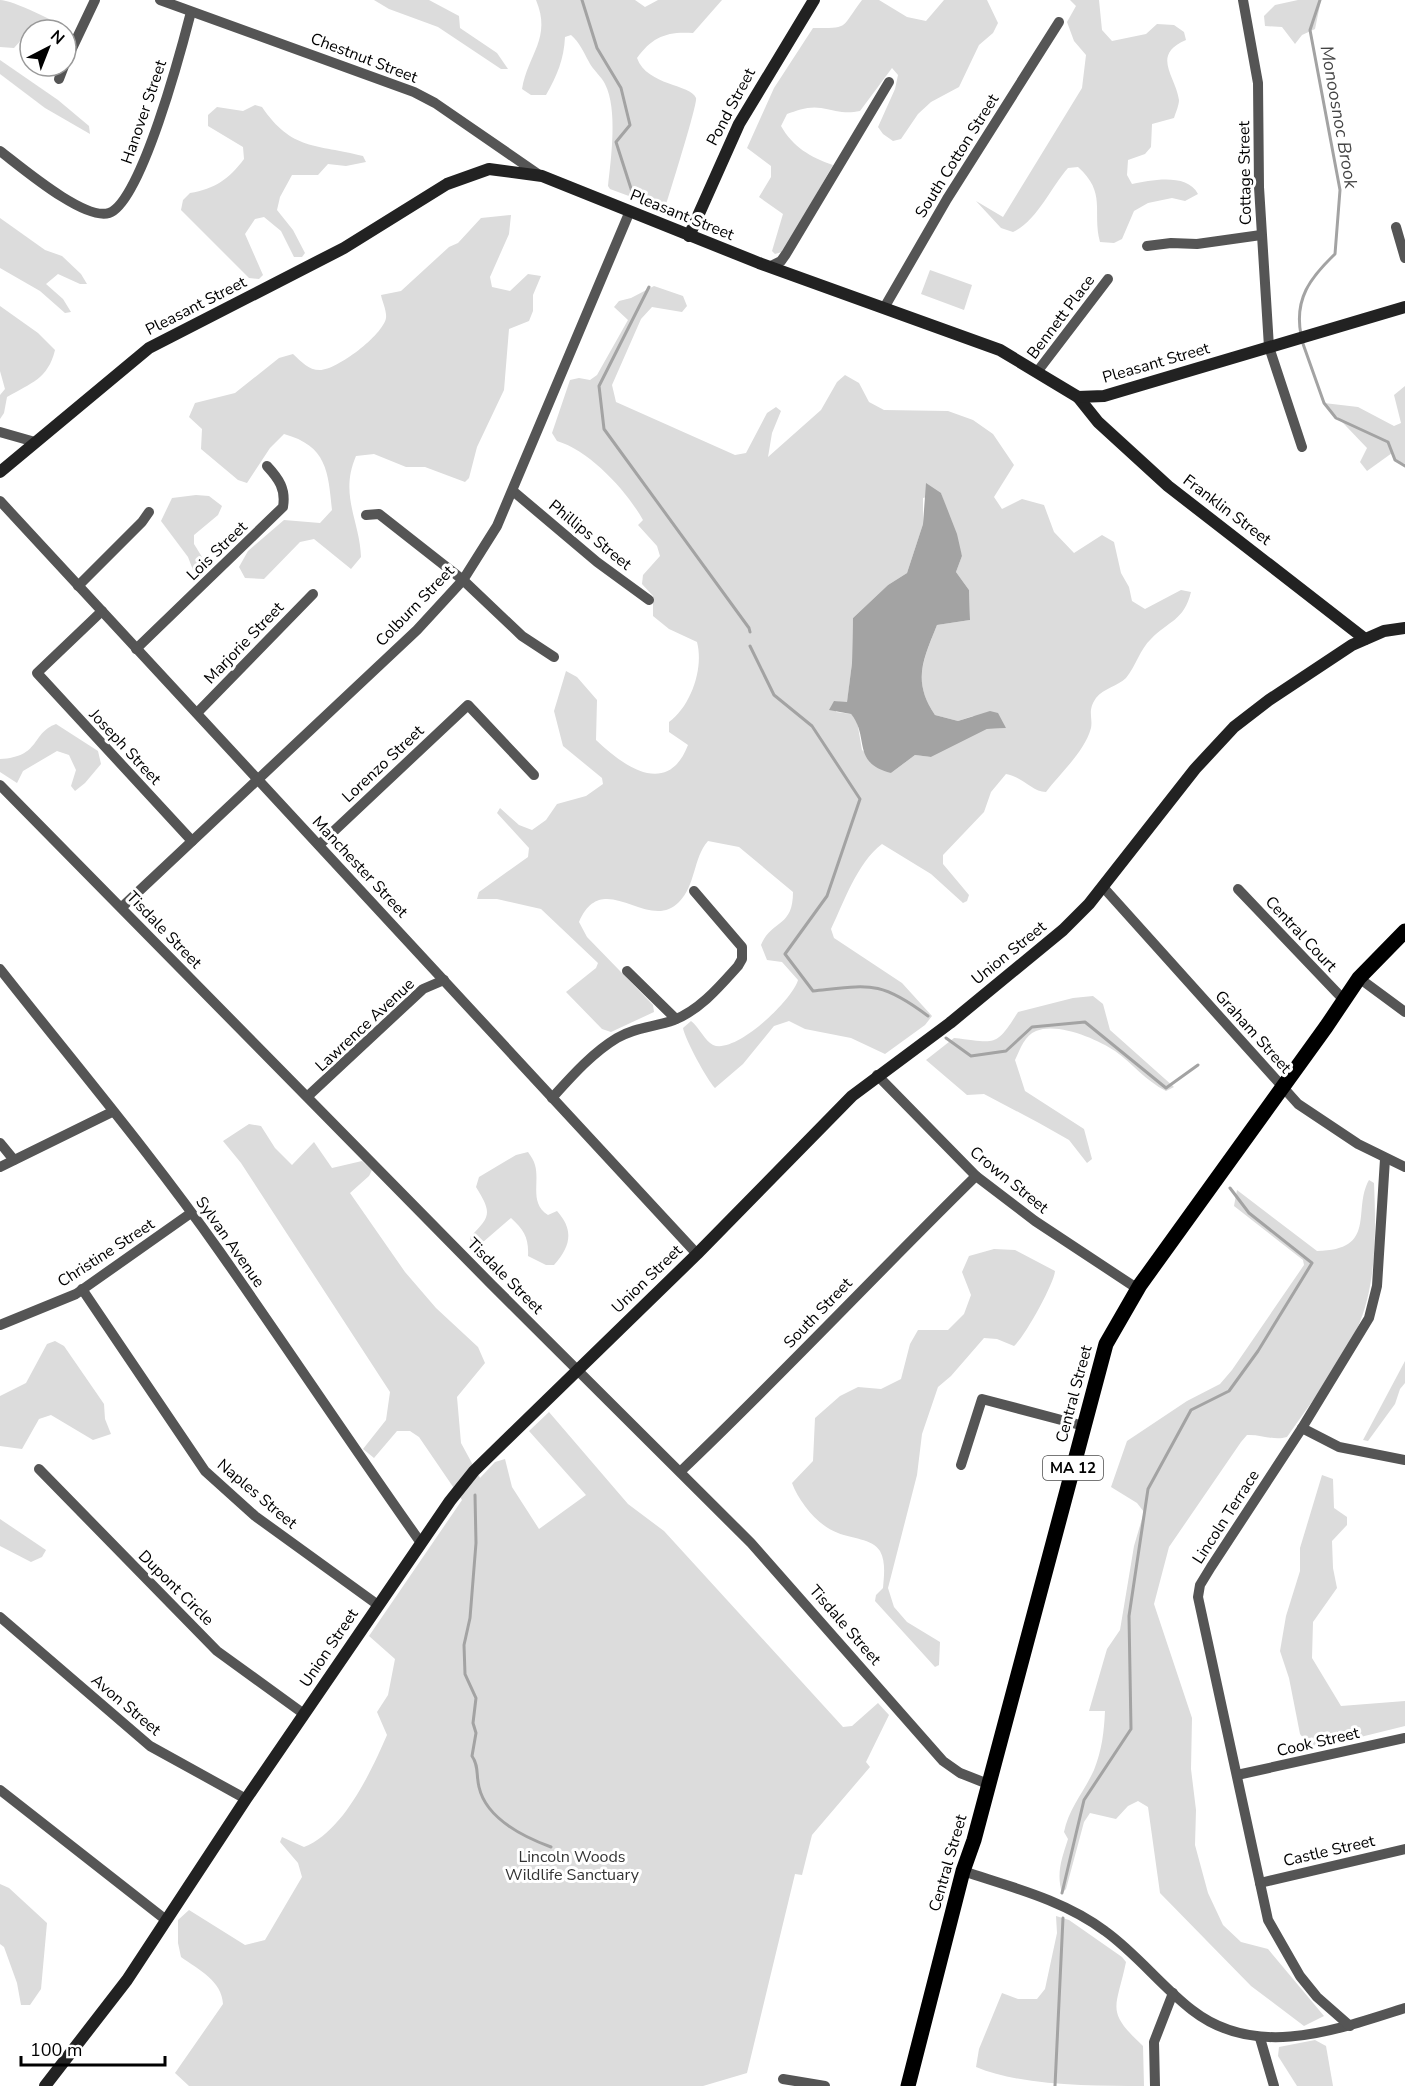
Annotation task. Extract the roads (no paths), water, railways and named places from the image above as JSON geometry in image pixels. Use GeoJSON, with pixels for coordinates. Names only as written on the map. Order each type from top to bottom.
{"type":"FeatureCollection","features":[{"type":"Feature","properties":{"kind":"main road","name":"Central Street"},"geometry":{"type":"LineString","coordinates":[[908,2086],[963,1871],[1106,1344],[1138,1289],[1282,1088],[1342,999],[1359,978],[1405,931]]}},
{"type":"Feature","properties":{"kind":"street"},"geometry":{"type":"LineString","coordinates":[[78,36],[95,0]]}},
{"type":"Feature","properties":{"kind":"street","name":"Chestnut Street"},"geometry":{"type":"LineString","coordinates":[[160,0],[414,92],[486,137],[542,176]]}},
{"type":"Feature","properties":{"kind":"street","name":"Pond Street"},"geometry":{"type":"LineString","coordinates":[[689,236],[739,124],[814,0]]}},
{"type":"Feature","properties":{"kind":"street","name":"Cottage Street"},"geometry":{"type":"LineString","coordinates":[[1243,0],[1257,83],[1261,235],[1269,346],[1302,447]]}},
{"type":"Feature","properties":{"kind":"street","name":"Hanover Street"},"geometry":{"type":"LineString","coordinates":[[0,151],[35,178],[81,207],[98,213],[110,213],[125,199],[143,161],[191,12]]}},
{"type":"Feature","properties":{"kind":"street","name":"South Cotton Street"},"geometry":{"type":"LineString","coordinates":[[884,308],[946,200],[1059,22]]}},
{"type":"Feature","properties":{"kind":"street"},"geometry":{"type":"LineString","coordinates":[[769,267],[781,261],[786,254],[889,82]]}},
{"type":"Feature","properties":{"kind":"street","name":"Pleasant Street"},"geometry":{"type":"LineString","coordinates":[[0,472],[149,348],[344,248],[447,184],[489,170],[542,176],[769,267],[1000,350],[1078,397],[1104,396],[1405,307]]}},
{"type":"Feature","properties":{"kind":"street","name":"Colburn Street"},"geometry":{"type":"LineString","coordinates":[[122,907],[417,630],[463,580],[497,526],[513,491],[630,212]]}},
{"type":"Feature","properties":{"kind":"street"},"geometry":{"type":"LineString","coordinates":[[1395,227],[1405,258]]}},
{"type":"Feature","properties":{"kind":"street"},"geometry":{"type":"LineString","coordinates":[[1147,246],[1171,243],[1197,244],[1261,235]]}},
{"type":"Feature","properties":{"kind":"street","name":"Bennett Place"},"geometry":{"type":"LineString","coordinates":[[1037,372],[1108,279]]}},
{"type":"Feature","properties":{"kind":"street","name":"Franklin Street"},"geometry":{"type":"LineString","coordinates":[[1078,397],[1098,422],[1168,486],[1365,639]]}},
{"type":"Feature","properties":{"kind":"street"},"geometry":{"type":"LineString","coordinates":[[0,432],[35,442]]}},
{"type":"Feature","properties":{"kind":"street","name":"Lois Street"},"geometry":{"type":"LineString","coordinates":[[136,649],[283,507],[285,496],[281,484],[267,466]]}},
{"type":"Feature","properties":{"kind":"street","name":"Phillips Street"},"geometry":{"type":"LineString","coordinates":[[513,491],[597,562],[649,600]]}},
{"type":"Feature","properties":{"kind":"street","name":"Manchester Street"},"geometry":{"type":"LineString","coordinates":[[0,501],[697,1254]]}},
{"type":"Feature","properties":{"kind":"street"},"geometry":{"type":"LineString","coordinates":[[78,586],[142,522],[149,512]]}},
{"type":"Feature","properties":{"kind":"street"},"geometry":{"type":"LineString","coordinates":[[366,515],[379,514],[463,580],[522,636],[554,657]]}},
{"type":"Feature","properties":{"kind":"street","name":"Marjorie Street"},"geometry":{"type":"LineString","coordinates":[[197,713],[313,594]]}},
{"type":"Feature","properties":{"kind":"street","name":"Joseph Street"},"geometry":{"type":"LineString","coordinates":[[102,611],[37,673],[192,841]]}},
{"type":"Feature","properties":{"kind":"street","name":"Union Street"},"geometry":{"type":"LineString","coordinates":[[45,2086],[111,2001],[378,1605],[474,1471],[697,1254],[835,1113],[878,1075],[950,1023],[1046,946],[1089,904],[1195,769],[1225,735],[1269,700],[1365,639],[1384,631],[1405,628]]}},
{"type":"Feature","properties":{"kind":"street","name":"Lorenzo Street"},"geometry":{"type":"LineString","coordinates":[[319,845],[468,705],[534,775]]}},
{"type":"Feature","properties":{"kind":"street","name":"Tisdale Street"},"geometry":{"type":"LineString","coordinates":[[0,785],[490,1283],[681,1471],[791,1586],[943,1761],[960,1773],[988,1784]]}},
{"type":"Feature","properties":{"kind":"street","name":"Graham Street"},"geometry":{"type":"LineString","coordinates":[[1103,887],[1298,1104],[1384,1159],[1405,1167]]}},
{"type":"Feature","properties":{"kind":"street","name":"Central Court"},"geometry":{"type":"LineString","coordinates":[[1238,889],[1342,999]]}},
{"type":"Feature","properties":{"kind":"street"},"geometry":{"type":"LineString","coordinates":[[552,1098],[589,1060],[615,1039],[634,1029],[676,1019],[691,1012],[738,966],[742,954],[736,938],[694,891]]}},
{"type":"Feature","properties":{"kind":"street","name":"Sylvan Avenue"},"geometry":{"type":"LineString","coordinates":[[0,969],[191,1213],[421,1543]]}},
{"type":"Feature","properties":{"kind":"street"},"geometry":{"type":"LineString","coordinates":[[627,971],[676,1019]]}},
{"type":"Feature","properties":{"kind":"street"},"geometry":{"type":"LineString","coordinates":[[1359,978],[1405,1012]]}},
{"type":"Feature","properties":{"kind":"street","name":"Lawrence Avenue"},"geometry":{"type":"LineString","coordinates":[[308,1096],[423,989],[444,980]]}},
{"type":"Feature","properties":{"kind":"street","name":"Crown Street"},"geometry":{"type":"LineString","coordinates":[[878,1075],[976,1176],[1025,1214],[1138,1289]]}},
{"type":"Feature","properties":{"kind":"street"},"geometry":{"type":"LineString","coordinates":[[0,1167],[112,1112]]}},
{"type":"Feature","properties":{"kind":"street"},"geometry":{"type":"LineString","coordinates":[[0,1143],[14,1160]]}},
{"type":"Feature","properties":{"kind":"street","name":"Lincoln Terrace"},"geometry":{"type":"LineString","coordinates":[[1350,2026],[1312,1992],[1288,1959],[1268,1920],[1200,1615],[1199,1589],[1369,1318],[1377,1286],[1384,1159]]}},
{"type":"Feature","properties":{"kind":"street","name":"South Street"},"geometry":{"type":"LineString","coordinates":[[681,1471],[751,1405],[893,1256],[976,1176]]}},
{"type":"Feature","properties":{"kind":"street","name":"Christine Street"},"geometry":{"type":"LineString","coordinates":[[0,1325],[82,1289],[191,1213]]}},
{"type":"Feature","properties":{"kind":"street","name":"Naples Street"},"geometry":{"type":"LineString","coordinates":[[82,1289],[206,1471],[255,1516],[378,1605]]}},
{"type":"Feature","properties":{"kind":"street"},"geometry":{"type":"LineString","coordinates":[[961,1465],[982,1399],[1084,1426]]}},
{"type":"Feature","properties":{"kind":"street"},"geometry":{"type":"LineString","coordinates":[[1302,1428],[1339,1447],[1405,1460]]}},
{"type":"Feature","properties":{"kind":"street","name":"Dupont Circle"},"geometry":{"type":"LineString","coordinates":[[39,1469],[217,1651],[304,1714]]}},
{"type":"Feature","properties":{"kind":"street","name":"Avon Street"},"geometry":{"type":"LineString","coordinates":[[0,1617],[150,1746],[246,1799]]}},
{"type":"Feature","properties":{"kind":"street","name":"Cook Street"},"geometry":{"type":"LineString","coordinates":[[1237,1775],[1405,1738]]}},
{"type":"Feature","properties":{"kind":"street"},"geometry":{"type":"LineString","coordinates":[[0,1790],[166,1920]]}},
{"type":"Feature","properties":{"kind":"street","name":"Castle Street"},"geometry":{"type":"LineString","coordinates":[[1260,1883],[1405,1849]]}},
{"type":"Feature","properties":{"kind":"street"},"geometry":{"type":"LineString","coordinates":[[963,1871],[1052,1901],[1085,1918],[1133,1953],[1173,1993],[1213,2024],[1260,2038],[1281,2038],[1350,2026],[1405,2008]]}},
{"type":"Feature","properties":{"kind":"street"},"geometry":{"type":"LineString","coordinates":[[1155,2086],[1154,2042],[1173,1993]]}},
{"type":"Feature","properties":{"kind":"street"},"geometry":{"type":"LineString","coordinates":[[1260,2038],[1274,2086]]}},
{"type":"Feature","properties":{"kind":"street"},"geometry":{"type":"LineString","coordinates":[[783,2079],[825,2086]]}},
{"type":"Feature","properties":{"kind":"waterway"},"geometry":{"type":"LineString","coordinates":[[582,0],[597,48],[621,88],[630,125],[616,142],[634,198]]}},
{"type":"Feature","properties":{"kind":"waterway","name":"Monoosnoc Brook"},"geometry":{"type":"LineString","coordinates":[[1301,335],[1300,311],[1306,290],[1318,272],[1335,254],[1340,190],[1310,30],[1320,0]]}},
{"type":"Feature","properties":{"kind":"waterway"},"geometry":{"type":"LineString","coordinates":[[649,287],[599,386],[604,429],[750,632]]}},
{"type":"Feature","properties":{"kind":"waterway","name":"Monoosnoc Brook"},"geometry":{"type":"LineString","coordinates":[[1302,341],[1324,403],[1336,418],[1388,442],[1395,460],[1405,466]]}},
{"type":"Feature","properties":{"kind":"waterway"},"geometry":{"type":"LineString","coordinates":[[750,646],[774,695],[812,726],[860,799],[827,896],[785,954],[813,991],[848,987],[874,988],[898,996],[928,1016]]}},
{"type":"Feature","properties":{"kind":"waterway"},"geometry":{"type":"LineString","coordinates":[[946,1038],[971,1056],[1006,1051],[1032,1027],[1085,1022],[1166,1088],[1198,1065]]}},
{"type":"Feature","properties":{"kind":"waterway"},"geometry":{"type":"LineString","coordinates":[[1062,1893],[1084,1800],[1131,1729],[1129,1616],[1148,1489],[1191,1410],[1229,1391],[1258,1351],[1312,1263],[1249,1213],[1230,1188]]}},
{"type":"Feature","properties":{"kind":"waterway"},"geometry":{"type":"LineString","coordinates":[[475,1495],[476,1543],[470,1618],[464,1645],[465,1674],[476,1698],[473,1723],[476,1733],[472,1756],[479,1787],[489,1808],[518,1832],[551,1847]]}},
{"type":"Feature","properties":{"kind":"waterway"},"geometry":{"type":"LineString","coordinates":[[1055,2086],[1063,1918]]}},
{"type":"Feature","properties":{"kind":"park label","name":"Lincoln Woods Wildlife Sanctuary"},"geometry":{"type":"Point","coordinates":[572,1866]}}]}
